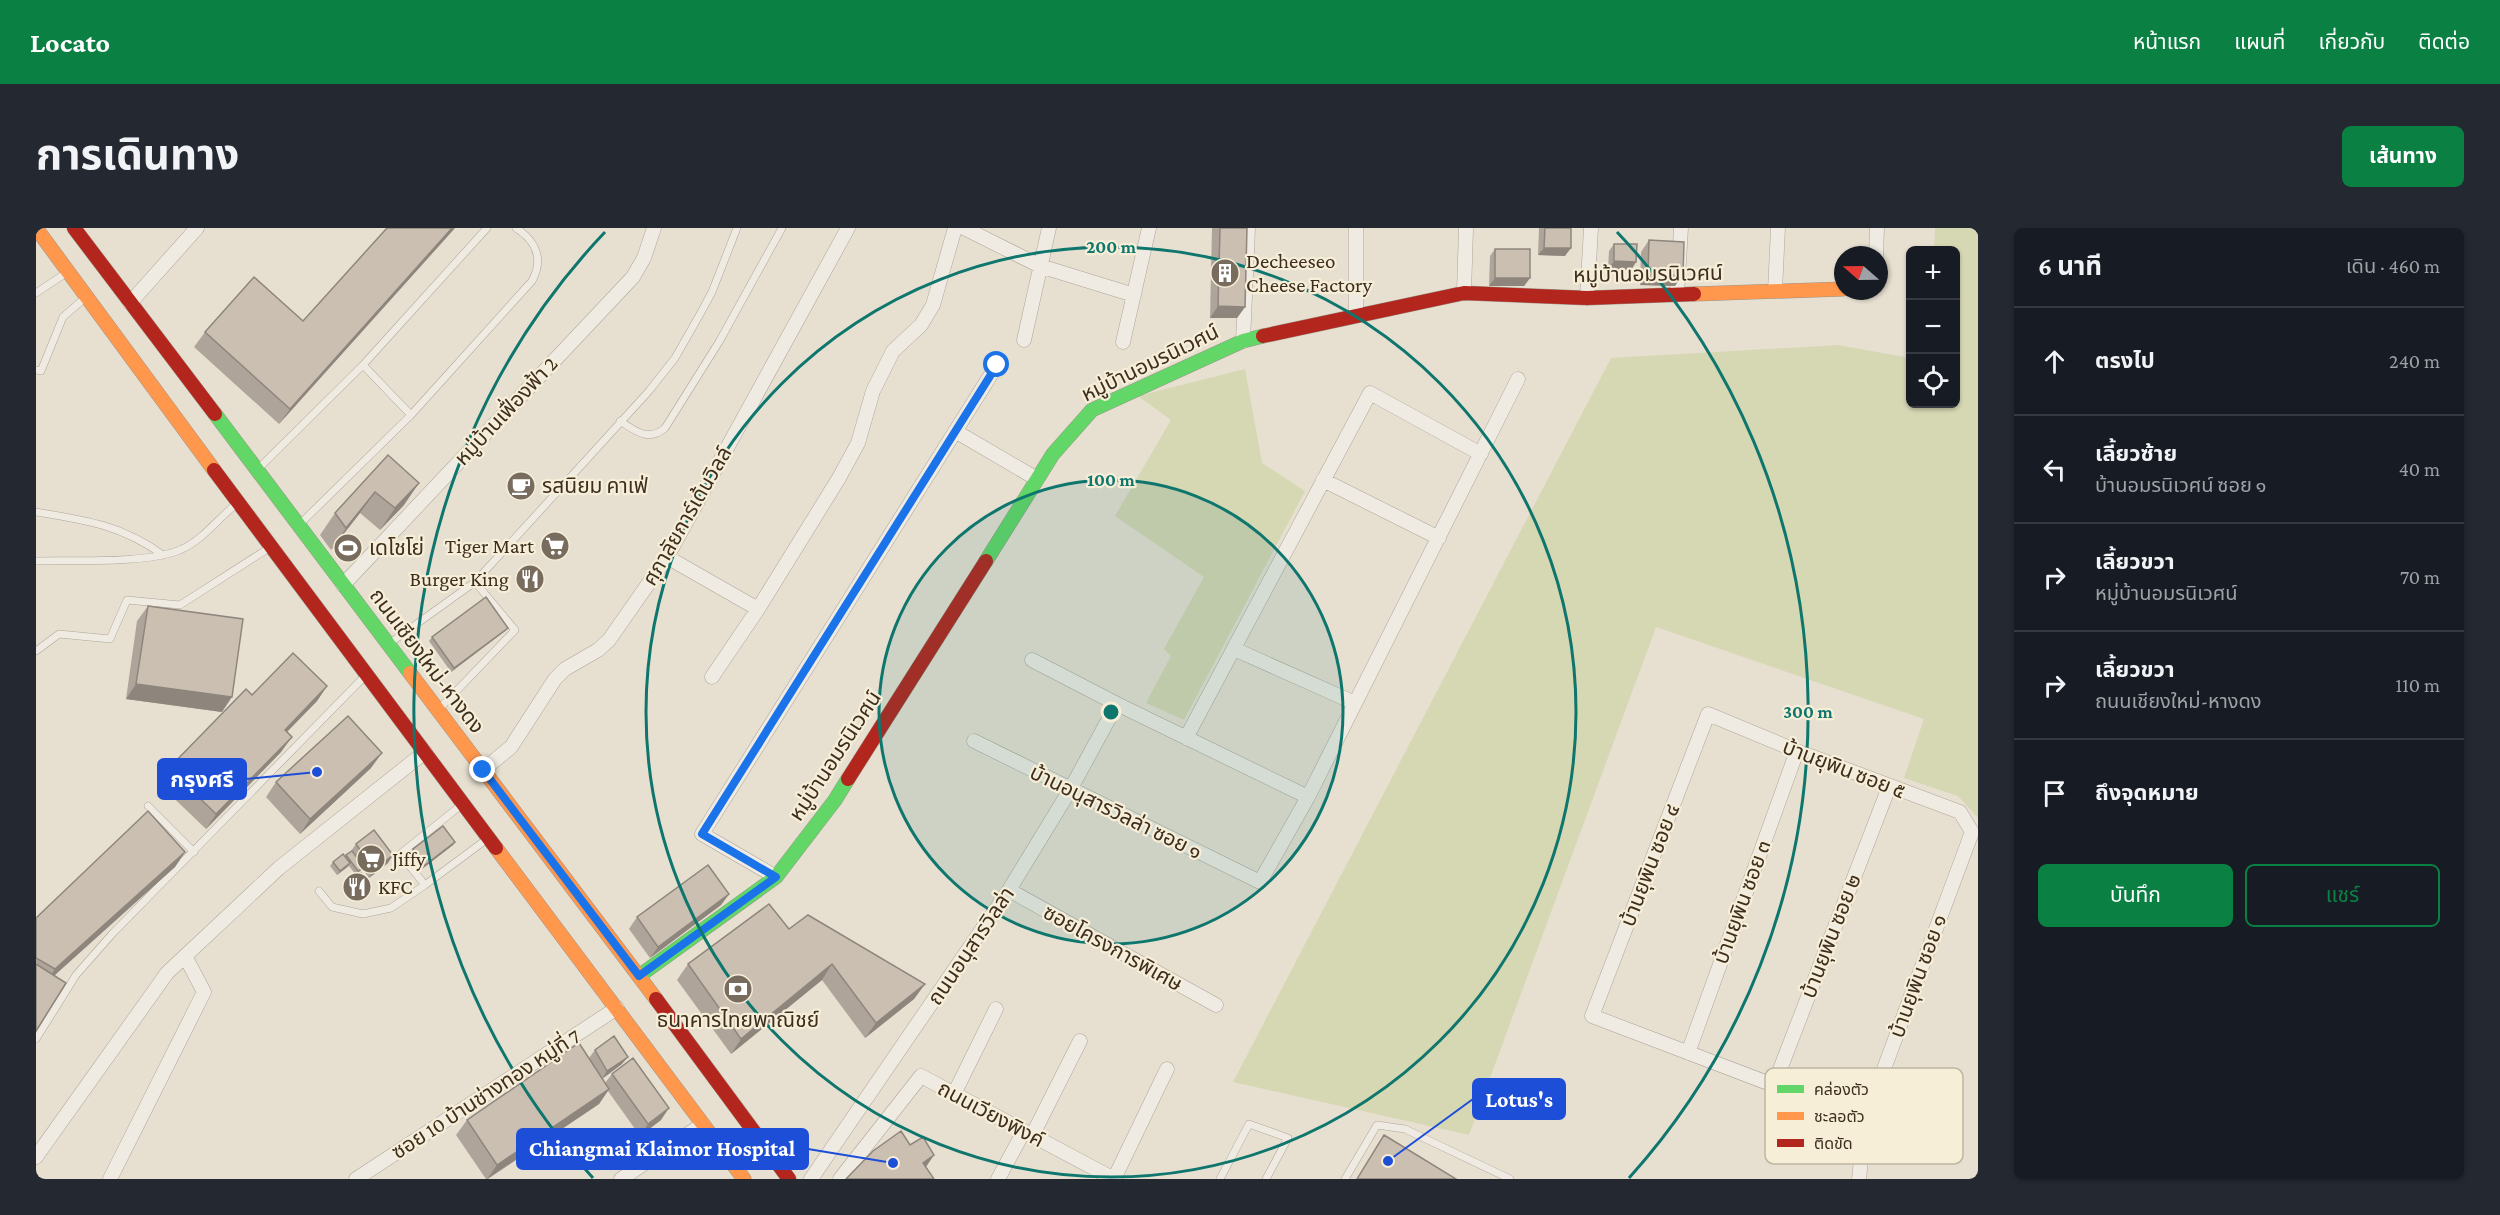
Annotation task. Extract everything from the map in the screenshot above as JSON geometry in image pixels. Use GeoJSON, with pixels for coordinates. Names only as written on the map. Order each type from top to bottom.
{"type":"FeatureCollection","features":[{"type":"Feature","properties":{"kind":"main road","name":"ถนนเชียงใหม่-หางดง"},"geometry":{"type":"LineString","coordinates":[[36,228],[130,303],[639,976],[789,1179]]}},
{"type":"Feature","properties":{"kind":"main road","name":"ถนนเชียงใหม่-หางดง"},"geometry":{"type":"LineString","coordinates":[[74,228],[87,297],[617,1008],[699,1103],[703,1124],[744,1179]]}},
{"type":"Feature","properties":{"kind":"main road","name":"หมู่บ้านอมรนิเวศน์"},"geometry":{"type":"LineString","coordinates":[[639,976],[776,877],[835,800],[1036,479],[1053,454],[1092,410],[1243,341],[1464,293],[1587,297],[1834,289]]}},
{"type":"Feature","properties":{"kind":"main road"},"geometry":{"type":"LineString","coordinates":[[699,1103],[722,1088]]}},
{"type":"Feature","properties":{"kind":"street"},"geometry":{"type":"LineString","coordinates":[[130,303],[197,228]]}},
{"type":"Feature","properties":{"kind":"street","name":"หมู่บ้านเฟื่องฟ้า 2"},"geometry":{"type":"LineString","coordinates":[[343,585],[633,277],[644,258],[654,228]]}},
{"type":"Feature","properties":{"kind":"street","name":"ศุภาลัยการ์เด้นวิลล์"},"geometry":{"type":"LineString","coordinates":[[483,770],[511,747],[555,679],[565,669],[598,650],[609,640],[667,557],[848,228]]}},
{"type":"Feature","properties":{"kind":"street"},"geometry":{"type":"LineString","coordinates":[[712,677],[758,609],[839,478],[858,443],[873,391],[888,359],[893,351],[921,325],[933,306],[955,228]]}},
{"type":"Feature","properties":{"kind":"street"},"geometry":{"type":"LineString","coordinates":[[964,228],[1040,266],[1134,295]]}},
{"type":"Feature","properties":{"kind":"street"},"geometry":{"type":"LineString","coordinates":[[1024,340],[1049,228]]}},
{"type":"Feature","properties":{"kind":"street"},"geometry":{"type":"LineString","coordinates":[[1124,342],[1149,228]]}},
{"type":"Feature","properties":{"kind":"street"},"geometry":{"type":"LineString","coordinates":[[1243,341],[1248,228]]}},
{"type":"Feature","properties":{"kind":"street"},"geometry":{"type":"LineString","coordinates":[[1356,228],[1356,315]]}},
{"type":"Feature","properties":{"kind":"street"},"geometry":{"type":"LineString","coordinates":[[1464,293],[1466,228]]}},
{"type":"Feature","properties":{"kind":"street"},"geometry":{"type":"LineString","coordinates":[[1587,297],[1591,228]]}},
{"type":"Feature","properties":{"kind":"street"},"geometry":{"type":"LineString","coordinates":[[1677,294],[1681,228]]}},
{"type":"Feature","properties":{"kind":"street"},"geometry":{"type":"LineString","coordinates":[[1775,291],[1778,228]]}},
{"type":"Feature","properties":{"kind":"street"},"geometry":{"type":"LineString","coordinates":[[1876,246],[1877,228]]}},
{"type":"Feature","properties":{"kind":"street"},"geometry":{"type":"LineString","coordinates":[[776,877],[702,834],[997,365]]}},
{"type":"Feature","properties":{"kind":"street"},"geometry":{"type":"LineString","coordinates":[[1032,660],[1308,797],[1482,454],[1518,378]]}},
{"type":"Feature","properties":{"kind":"street"},"geometry":{"type":"LineString","coordinates":[[1186,738],[1370,393],[1482,454]]}},
{"type":"Feature","properties":{"kind":"street"},"geometry":{"type":"LineString","coordinates":[[955,430],[1036,479]]}},
{"type":"Feature","properties":{"kind":"street"},"geometry":{"type":"LineString","coordinates":[[1323,480],[1439,538]]}},
{"type":"Feature","properties":{"kind":"street"},"geometry":{"type":"LineString","coordinates":[[667,557],[758,609]]}},
{"type":"Feature","properties":{"kind":"street"},"geometry":{"type":"LineString","coordinates":[[1234,649],[1355,703]]}},
{"type":"Feature","properties":{"kind":"street","name":"ถนนอนุสารวิลล่า"},"geometry":{"type":"LineString","coordinates":[[811,1179],[1009,890],[1070,790],[1117,704]]}},
{"type":"Feature","properties":{"kind":"street","name":"บ้านยุพิน ซอย ๕"},"geometry":{"type":"LineString","coordinates":[[1708,714],[1889,787],[1960,812],[1972,832]]}},
{"type":"Feature","properties":{"kind":"street","name":"บ้านยุพิน ซอย ๔"},"geometry":{"type":"LineString","coordinates":[[1688,1053],[1592,1016],[1708,714]]}},
{"type":"Feature","properties":{"kind":"street","name":"บ้านอนุสารวิลล่า ซอย ๑"},"geometry":{"type":"LineString","coordinates":[[974,741],[1260,882],[1308,797]]}},
{"type":"Feature","properties":{"kind":"street","name":"บ้านยุพิน ซอย ๓"},"geometry":{"type":"LineString","coordinates":[[1688,1053],[1797,751]]}},
{"type":"Feature","properties":{"kind":"street"},"geometry":{"type":"LineString","coordinates":[[36,1157],[167,973],[279,868],[425,752]]}},
{"type":"Feature","properties":{"kind":"street","name":"บ้านยุพิน ซอย ๒"},"geometry":{"type":"LineString","coordinates":[[1781,1068],[1889,787]]}},
{"type":"Feature","properties":{"kind":"street","name":"บ้านยุพิน ซอย ๑"},"geometry":{"type":"LineString","coordinates":[[1884,1068],[1972,832]]}},
{"type":"Feature","properties":{"kind":"street","name":"ซอยโครงการพิเศษ"},"geometry":{"type":"LineString","coordinates":[[1009,890],[1216,1005]]}},
{"type":"Feature","properties":{"kind":"street"},"geometry":{"type":"LineString","coordinates":[[110,1179],[204,992],[185,956]]}},
{"type":"Feature","properties":{"kind":"street","name":"ซอย 10 บ้านช่างทอง หมู่ที่ 7"},"geometry":{"type":"LineString","coordinates":[[356,1179],[617,1008]]}},
{"type":"Feature","properties":{"kind":"street"},"geometry":{"type":"LineString","coordinates":[[954,1094],[996,1009]]}},
{"type":"Feature","properties":{"kind":"street"},"geometry":{"type":"LineString","coordinates":[[998,1179],[1028,1133],[1080,1041]]}},
{"type":"Feature","properties":{"kind":"street"},"geometry":{"type":"LineString","coordinates":[[1688,1053],[1765,1082]]}},
{"type":"Feature","properties":{"kind":"street"},"geometry":{"type":"LineString","coordinates":[[1114,1179],[1167,1069]]}},
{"type":"Feature","properties":{"kind":"street","name":"ถนนเวียงพิงค์"},"geometry":{"type":"LineString","coordinates":[[840,1179],[921,1076],[1114,1179]]}},
{"type":"Feature","properties":{"kind":"street"},"geometry":{"type":"LineString","coordinates":[[621,1179],[703,1124]]}},
{"type":"Feature","properties":{"kind":"street","name":"บ้านยุพิน ซอย ๑"},"geometry":{"type":"LineString","coordinates":[[1859,1179],[1861,1164]]}},
{"type":"Feature","properties":{"kind":"lane"},"geometry":{"type":"LineString","coordinates":[[257,471],[363,366],[487,228]]}},
{"type":"Feature","properties":{"kind":"lane"},"geometry":{"type":"LineString","coordinates":[[298,525],[411,415],[532,281],[538,265],[537,252],[524,234],[516,228]]}},
{"type":"Feature","properties":{"kind":"lane"},"geometry":{"type":"LineString","coordinates":[[388,644],[475,582],[620,421],[650,391],[675,358],[712,292],[737,228]]}},
{"type":"Feature","properties":{"kind":"lane"},"geometry":{"type":"LineString","coordinates":[[620,421],[645,435],[652,435],[665,428],[719,342],[782,228]]}},
{"type":"Feature","properties":{"kind":"lane"},"geometry":{"type":"LineString","coordinates":[[36,293],[81,263]]}},
{"type":"Feature","properties":{"kind":"lane"},"geometry":{"type":"LineString","coordinates":[[36,369],[41,371],[63,317],[87,297]]}},
{"type":"Feature","properties":{"kind":"lane"},"geometry":{"type":"LineString","coordinates":[[363,366],[411,415]]}},
{"type":"Feature","properties":{"kind":"lane"},"geometry":{"type":"LineString","coordinates":[[36,561],[124,559],[163,555],[183,549],[201,536],[238,502]]}},
{"type":"Feature","properties":{"kind":"lane"},"geometry":{"type":"LineString","coordinates":[[36,512],[114,528],[163,555]]}},
{"type":"Feature","properties":{"kind":"lane"},"geometry":{"type":"LineString","coordinates":[[36,651],[59,634],[110,639],[127,600],[180,605],[271,546]]}},
{"type":"Feature","properties":{"kind":"lane"},"geometry":{"type":"LineString","coordinates":[[438,711],[515,630],[475,582]]}},
{"type":"Feature","properties":{"kind":"lane"},"geometry":{"type":"LineString","coordinates":[[36,1039],[76,975],[113,933],[367,674]]}},
{"type":"Feature","properties":{"kind":"lane"},"geometry":{"type":"LineString","coordinates":[[425,885],[400,854],[464,803]]}},
{"type":"Feature","properties":{"kind":"lane"},"geometry":{"type":"LineString","coordinates":[[148,806],[194,852]]}},
{"type":"Feature","properties":{"kind":"lane"},"geometry":{"type":"LineString","coordinates":[[319,891],[332,907],[363,914],[391,908],[489,837]]}},
{"type":"Feature","properties":{"kind":"lane"},"geometry":{"type":"LineString","coordinates":[[1220,1179],[1249,1124],[1288,1138],[1266,1179]]}},
{"type":"Feature","properties":{"kind":"lane"},"geometry":{"type":"LineString","coordinates":[[1345,1179],[1377,1125],[1405,1129],[1510,1179]]}},
{"type":"Feature","properties":{"kind":"green space"},"geometry":{"type":"Polygon","coordinates":[[[1935,228],[1978,228],[1978,818],[1958,796],[1904,778],[1924,719],[1656,627],[1469,1135],[1233,1082],[1611,358],[1838,345],[1906,357],[1906,408],[1960,408],[1960,246],[1934,246],[1935,228]]]}},
{"type":"Feature","properties":{"kind":"green space"},"geometry":{"type":"Polygon","coordinates":[[[1245,369],[1262,463],[1305,491],[1184,720],[1146,703],[1171,656],[1164,649],[1204,577],[1115,516],[1171,420],[1138,396],[1245,369]]]}},
{"type":"Feature","properties":{"kind":"building"},"geometry":{"type":"Polygon","coordinates":[[[387,228],[452,228],[290,409],[205,332],[254,277],[303,321],[387,228]]]}},
{"type":"Feature","properties":{"kind":"building","name":"Decheeseo Cheese Factory"},"geometry":{"type":"Polygon","coordinates":[[[1220,228],[1247,228],[1245,307],[1218,306],[1220,228]]]}},
{"type":"Feature","properties":{"kind":"building"},"geometry":{"type":"Polygon","coordinates":[[[1545,228],[1571,228],[1571,248],[1544,248],[1545,228]]]}},
{"type":"Feature","properties":{"kind":"building"},"geometry":{"type":"Polygon","coordinates":[[[1649,240],[1684,242],[1683,275],[1648,274],[1649,240]]]}},
{"type":"Feature","properties":{"kind":"building"},"geometry":{"type":"Polygon","coordinates":[[[1614,244],[1637,244],[1636,262],[1614,261],[1614,244]]]}},
{"type":"Feature","properties":{"kind":"building"},"geometry":{"type":"Polygon","coordinates":[[[1495,249],[1530,249],[1530,278],[1495,278],[1495,249]]]}},
{"type":"Feature","properties":{"kind":"building"},"geometry":{"type":"Polygon","coordinates":[[[388,455],[419,483],[395,508],[375,492],[346,528],[335,513],[388,455]]]}},
{"type":"Feature","properties":{"kind":"building"},"geometry":{"type":"Polygon","coordinates":[[[486,597],[508,628],[454,668],[432,637],[486,597]]]}},
{"type":"Feature","properties":{"kind":"building"},"geometry":{"type":"Polygon","coordinates":[[[148,606],[243,619],[232,697],[136,684],[148,606]]]}},
{"type":"Feature","properties":{"kind":"building"},"geometry":{"type":"Polygon","coordinates":[[[293,653],[327,686],[285,730],[292,737],[216,814],[169,768],[246,689],[252,695],[293,653]]]}},
{"type":"Feature","properties":{"kind":"building"},"geometry":{"type":"Polygon","coordinates":[[[348,716],[382,753],[310,819],[276,782],[348,716]]]}},
{"type":"Feature","properties":{"kind":"building"},"geometry":{"type":"Polygon","coordinates":[[[148,811],[185,852],[55,969],[36,958],[36,918],[148,811]]]}},
{"type":"Feature","properties":{"kind":"building"},"geometry":{"type":"Polygon","coordinates":[[[443,826],[455,842],[425,865],[413,849],[443,826]]]}},
{"type":"Feature","properties":{"kind":"building"},"geometry":{"type":"Polygon","coordinates":[[[374,830],[393,855],[374,870],[356,844],[374,830]]]}},
{"type":"Feature","properties":{"kind":"building"},"geometry":{"type":"Polygon","coordinates":[[[352,851],[364,867],[358,871],[346,855],[352,851]]]}},
{"type":"Feature","properties":{"kind":"building"},"geometry":{"type":"Polygon","coordinates":[[[343,854],[350,863],[340,871],[333,862],[343,854]]]}},
{"type":"Feature","properties":{"kind":"building"},"geometry":{"type":"Polygon","coordinates":[[[708,865],[729,894],[658,947],[637,917],[708,865]]]}},
{"type":"Feature","properties":{"kind":"building"},"geometry":{"type":"Polygon","coordinates":[[[361,873],[369,884],[357,894],[349,883],[361,873]]]}},
{"type":"Feature","properties":{"kind":"building"},"geometry":{"type":"Polygon","coordinates":[[[769,904],[789,929],[808,915],[925,984],[876,1023],[832,964],[741,1039],[688,964],[769,904]]]}},
{"type":"Feature","properties":{"kind":"building"},"geometry":{"type":"Polygon","coordinates":[[[36,964],[66,983],[36,1031],[36,964]]]}},
{"type":"Feature","properties":{"kind":"building"},"geometry":{"type":"Polygon","coordinates":[[[614,1036],[628,1057],[607,1071],[595,1050],[614,1036]]]}},
{"type":"Feature","properties":{"kind":"building"},"geometry":{"type":"Polygon","coordinates":[[[579,1043],[609,1089],[497,1165],[467,1120],[579,1043]]]}},
{"type":"Feature","properties":{"kind":"building"},"geometry":{"type":"Polygon","coordinates":[[[633,1058],[669,1108],[648,1124],[612,1074],[633,1058]]]}},
{"type":"Feature","properties":{"kind":"building"},"geometry":{"type":"Polygon","coordinates":[[[901,1131],[910,1145],[923,1137],[934,1155],[923,1163],[934,1179],[846,1179],[873,1151],[901,1131]]]}},
{"type":"Feature","properties":{"kind":"building"},"geometry":{"type":"Polygon","coordinates":[[[1384,1135],[1456,1179],[1357,1179],[1384,1135]]]}},
{"type":"Feature","properties":{"kind":"traffic: fast"},"geometry":{"type":"LineString","coordinates":[[986,561],[1053,454],[1092,410],[1243,341],[1263,336]]}},
{"type":"Feature","properties":{"kind":"traffic: fast"},"geometry":{"type":"LineString","coordinates":[[215,414],[410,673]]}},
{"type":"Feature","properties":{"kind":"traffic: fast"},"geometry":{"type":"LineString","coordinates":[[639,976],[776,877],[835,800],[848,779]]}},
{"type":"Feature","properties":{"kind":"traffic: slow"},"geometry":{"type":"LineString","coordinates":[[36,228],[214,470]]}},
{"type":"Feature","properties":{"kind":"traffic: slow"},"geometry":{"type":"LineString","coordinates":[[1694,294],[1834,289]]}},
{"type":"Feature","properties":{"kind":"traffic: slow"},"geometry":{"type":"LineString","coordinates":[[410,673],[656,999]]}},
{"type":"Feature","properties":{"kind":"traffic: slow"},"geometry":{"type":"LineString","coordinates":[[496,848],[744,1179]]}},
{"type":"Feature","properties":{"kind":"traffic: jam"},"geometry":{"type":"LineString","coordinates":[[74,228],[215,414]]}},
{"type":"Feature","properties":{"kind":"traffic: jam"},"geometry":{"type":"LineString","coordinates":[[1263,336],[1464,293],[1587,298],[1694,294]]}},
{"type":"Feature","properties":{"kind":"traffic: jam"},"geometry":{"type":"LineString","coordinates":[[214,470],[496,848]]}},
{"type":"Feature","properties":{"kind":"traffic: jam"},"geometry":{"type":"LineString","coordinates":[[848,779],[986,561]]}},
{"type":"Feature","properties":{"kind":"traffic: jam"},"geometry":{"type":"LineString","coordinates":[[656,999],[789,1179]]}},
{"type":"Feature","properties":{"kind":"place","name":"Decheeseo Cheese Factory"},"geometry":{"type":"Point","coordinates":[1225,273]}},
{"type":"Feature","properties":{"kind":"place","name":"รสนิยม คาเฟ่"},"geometry":{"type":"Point","coordinates":[521,486]}},
{"type":"Feature","properties":{"kind":"place","name":"Tiger Mart"},"geometry":{"type":"Point","coordinates":[555,546]}},
{"type":"Feature","properties":{"kind":"place","name":"เดโชโย่"},"geometry":{"type":"Point","coordinates":[348,548]}},
{"type":"Feature","properties":{"kind":"place","name":"Burger King"},"geometry":{"type":"Point","coordinates":[530,579]}},
{"type":"Feature","properties":{"kind":"place","name":"กรุงศรี"},"geometry":{"type":"Point","coordinates":[317,772]}},
{"type":"Feature","properties":{"kind":"place","name":"Jiffy"},"geometry":{"type":"Point","coordinates":[371,859]}},
{"type":"Feature","properties":{"kind":"place","name":"KFC"},"geometry":{"type":"Point","coordinates":[357,887]}},
{"type":"Feature","properties":{"kind":"place","name":"ธนาคารไทยพาณิชย์"},"geometry":{"type":"Point","coordinates":[738,989]}},
{"type":"Feature","properties":{"kind":"place","name":"Lotus's"},"geometry":{"type":"Point","coordinates":[1388,1161]}},
{"type":"Feature","properties":{"kind":"place","name":"Chiangmai Klaimor Hospital"},"geometry":{"type":"Point","coordinates":[893,1163]}},
{"type":"Feature","properties":{"kind":"route"},"geometry":{"type":"LineString","coordinates":[[483,770],[639,976],[776,877],[702,834],[997,365]]}}]}
